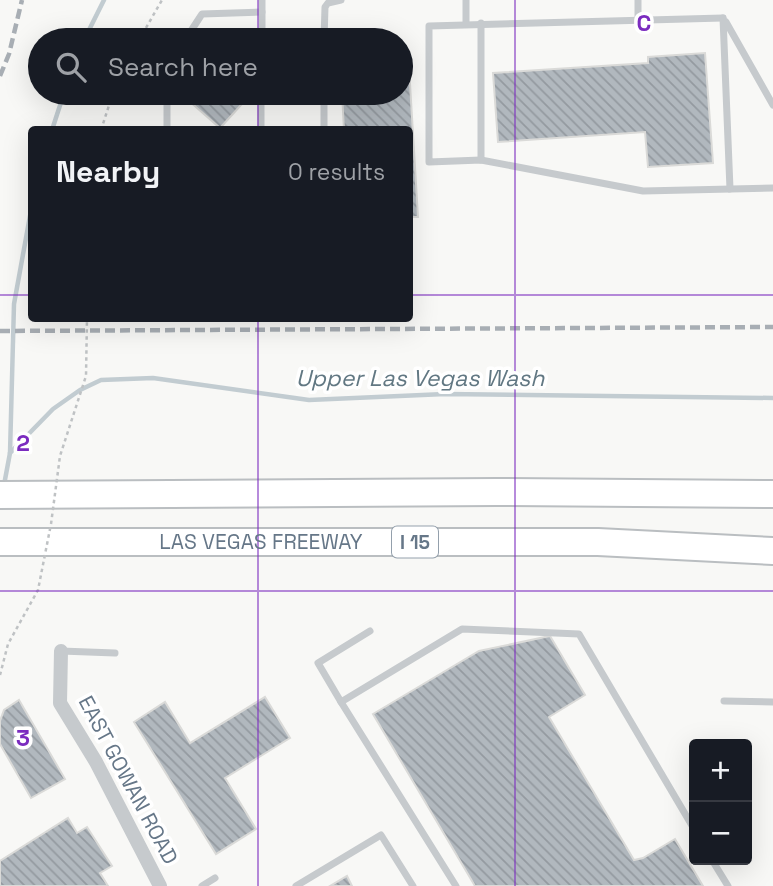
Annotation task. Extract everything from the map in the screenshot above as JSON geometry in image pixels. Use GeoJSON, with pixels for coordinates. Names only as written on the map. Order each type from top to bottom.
{"type":"FeatureCollection","features":[{"type":"Feature","properties":{"kind":"highway"},"geometry":{"type":"LineString","coordinates":[[0,495],[496,492],[773,494]]}},
{"type":"Feature","properties":{"kind":"highway","name":"LAS VEGAS FREEWAY"},"geometry":{"type":"LineString","coordinates":[[0,542],[598,542],[773,551]]}},
{"type":"Feature","properties":{"kind":"street","name":"EAST GOWAN ROAD"},"geometry":{"type":"LineString","coordinates":[[61,651],[60,703],[96,762],[160,886]]}},
{"type":"Feature","properties":{"kind":"lane"},"geometry":{"type":"LineString","coordinates":[[262,0],[262,28]]}},
{"type":"Feature","properties":{"kind":"lane"},"geometry":{"type":"LineString","coordinates":[[324,28],[324,7],[328,3],[341,0]]}},
{"type":"Feature","properties":{"kind":"lane"},"geometry":{"type":"LineString","coordinates":[[466,0],[466,24]]}},
{"type":"Feature","properties":{"kind":"lane"},"geometry":{"type":"LineString","coordinates":[[638,0],[638,20]]}},
{"type":"Feature","properties":{"kind":"lane"},"geometry":{"type":"LineString","coordinates":[[193,28],[202,14],[262,12]]}},
{"type":"Feature","properties":{"kind":"lane"},"geometry":{"type":"LineString","coordinates":[[723,18],[429,26],[429,162],[481,160],[643,191],[773,188]]}},
{"type":"Feature","properties":{"kind":"lane"},"geometry":{"type":"LineString","coordinates":[[723,18],[773,105]]}},
{"type":"Feature","properties":{"kind":"lane"},"geometry":{"type":"LineString","coordinates":[[723,18],[730,189]]}},
{"type":"Feature","properties":{"kind":"lane"},"geometry":{"type":"LineString","coordinates":[[481,23],[481,160]]}},
{"type":"Feature","properties":{"kind":"lane"},"geometry":{"type":"LineString","coordinates":[[167,105],[167,126]]}},
{"type":"Feature","properties":{"kind":"lane"},"geometry":{"type":"LineString","coordinates":[[261,105],[261,126]]}},
{"type":"Feature","properties":{"kind":"lane"},"geometry":{"type":"LineString","coordinates":[[324,105],[324,126]]}},
{"type":"Feature","properties":{"kind":"lane"},"geometry":{"type":"LineString","coordinates":[[341,702],[462,629],[579,634],[689,821]]}},
{"type":"Feature","properties":{"kind":"lane"},"geometry":{"type":"LineString","coordinates":[[370,631],[318,663],[456,886]]}},
{"type":"Feature","properties":{"kind":"lane"},"geometry":{"type":"LineString","coordinates":[[61,651],[115,653]]}},
{"type":"Feature","properties":{"kind":"lane"},"geometry":{"type":"LineString","coordinates":[[724,701],[773,702]]}},
{"type":"Feature","properties":{"kind":"lane"},"geometry":{"type":"LineString","coordinates":[[296,886],[381,835],[413,886]]}},
{"type":"Feature","properties":{"kind":"lane"},"geometry":{"type":"LineString","coordinates":[[715,865],[727,886]]}},
{"type":"Feature","properties":{"kind":"lane"},"geometry":{"type":"LineString","coordinates":[[202,886],[215,878]]}},
{"type":"Feature","properties":{"kind":"path"},"geometry":{"type":"LineString","coordinates":[[146,28],[162,0]]}},
{"type":"Feature","properties":{"kind":"path"},"geometry":{"type":"LineString","coordinates":[[102,126],[109,105]]}},
{"type":"Feature","properties":{"kind":"path"},"geometry":{"type":"LineString","coordinates":[[0,675],[8,644],[38,590],[51,524],[60,456],[86,376],[88,322]]}},
{"type":"Feature","properties":{"kind":"building"},"geometry":{"type":"Polygon","coordinates":[[[705,53],[713,163],[648,167],[645,132],[498,142],[493,73],[648,63],[648,57],[705,53]]]}},
{"type":"Feature","properties":{"kind":"building"},"geometry":{"type":"Polygon","coordinates":[[[194,105],[241,105],[222,126],[218,126],[194,105]]]}},
{"type":"Feature","properties":{"kind":"building"},"geometry":{"type":"Polygon","coordinates":[[[343,105],[411,105],[413,126],[344,126],[343,105]]]}},
{"type":"Feature","properties":{"kind":"building"},"geometry":{"type":"Polygon","coordinates":[[[413,134],[418,217],[413,217],[413,134]]]}},
{"type":"Feature","properties":{"kind":"building"},"geometry":{"type":"Polygon","coordinates":[[[550,636],[585,695],[549,717],[634,860],[643,858],[675,839],[703,886],[475,886],[373,714],[479,651],[550,636]]]}},
{"type":"Feature","properties":{"kind":"building"},"geometry":{"type":"Polygon","coordinates":[[[265,697],[290,738],[225,778],[256,829],[216,854],[134,722],[165,702],[190,743],[265,697]]]}},
{"type":"Feature","properties":{"kind":"building"},"geometry":{"type":"Polygon","coordinates":[[[19,700],[65,779],[31,798],[0,744],[0,721],[4,710],[19,700]]]}},
{"type":"Feature","properties":{"kind":"building"},"geometry":{"type":"Polygon","coordinates":[[[68,818],[77,833],[87,827],[112,866],[100,873],[108,886],[0,886],[0,861],[68,818]]]}},
{"type":"Feature","properties":{"kind":"building"},"geometry":{"type":"Polygon","coordinates":[[[347,876],[352,886],[330,886],[347,876]]]}},
{"type":"Feature","properties":{"kind":"waterway"},"geometry":{"type":"LineString","coordinates":[[90,28],[104,0]]}},
{"type":"Feature","properties":{"kind":"waterway"},"geometry":{"type":"LineString","coordinates":[[53,126],[60,105]]}},
{"type":"Feature","properties":{"kind":"waterway"},"geometry":{"type":"LineString","coordinates":[[4,485],[10,453],[14,304],[28,227]]}},
{"type":"Feature","properties":{"kind":"waterway","name":"Upper Las Vegas Wash"},"geometry":{"type":"LineString","coordinates":[[10,453],[53,409],[80,390],[101,380],[153,378],[309,400],[445,394],[773,398]]}},
{"type":"Feature","properties":{"kind":"railway"},"geometry":{"type":"LineString","coordinates":[[0,76],[9,54],[22,0]]}},
{"type":"Feature","properties":{"kind":"railway"},"geometry":{"type":"LineString","coordinates":[[0,331],[773,327]]}}]}
